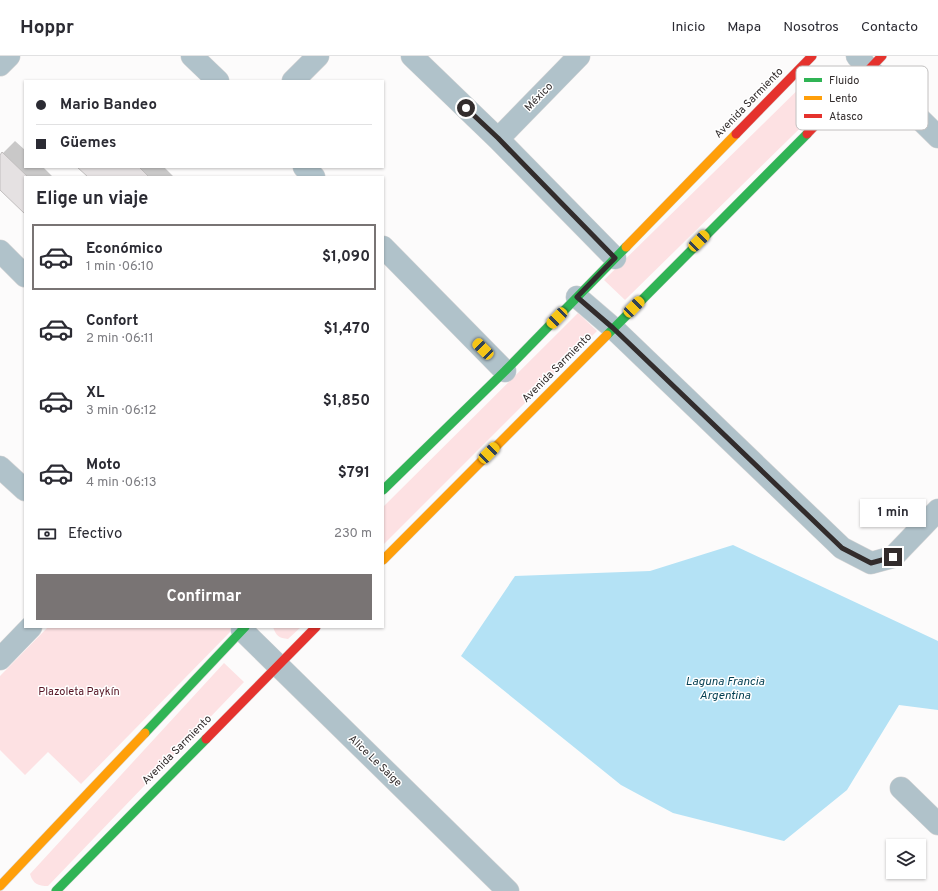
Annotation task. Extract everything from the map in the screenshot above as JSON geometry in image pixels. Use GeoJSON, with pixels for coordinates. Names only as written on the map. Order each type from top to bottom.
{"type":"FeatureCollection","features":[{"type":"Feature","properties":{"kind":"main road","name":"Avenida Sarmiento"},"geometry":{"type":"LineString","coordinates":[[802,66],[812,56]]}},
{"type":"Feature","properties":{"kind":"main road","name":"Avenida Sarmiento"},"geometry":{"type":"LineString","coordinates":[[384,489],[505,371],[796,72]]}},
{"type":"Feature","properties":{"kind":"main road","name":"Avenida Sarmiento"},"geometry":{"type":"LineString","coordinates":[[384,559],[810,130]]}},
{"type":"Feature","properties":{"kind":"main road","name":"Avenida Sarmiento"},"geometry":{"type":"LineString","coordinates":[[56,891],[315,628]]}},
{"type":"Feature","properties":{"kind":"main road"},"geometry":{"type":"LineString","coordinates":[[0,886],[244,629]]}},
{"type":"Feature","properties":{"kind":"street"},"geometry":{"type":"LineString","coordinates":[[0,65],[9,56]]}},
{"type":"Feature","properties":{"kind":"street"},"geometry":{"type":"LineString","coordinates":[[192,56],[217,80]]}},
{"type":"Feature","properties":{"kind":"street"},"geometry":{"type":"LineString","coordinates":[[294,80],[318,56]]}},
{"type":"Feature","properties":{"kind":"street"},"geometry":{"type":"LineString","coordinates":[[412,56],[498,138],[615,258]]}},
{"type":"Feature","properties":{"kind":"street","name":"México"},"geometry":{"type":"LineString","coordinates":[[498,138],[579,56]]}},
{"type":"Feature","properties":{"kind":"street"},"geometry":{"type":"LineString","coordinates":[[928,126],[938,137]]}},
{"type":"Feature","properties":{"kind":"street"},"geometry":{"type":"LineString","coordinates":[[305,168],[313,176]]}},
{"type":"Feature","properties":{"kind":"street"},"geometry":{"type":"LineString","coordinates":[[384,248],[505,371]]}},
{"type":"Feature","properties":{"kind":"street"},"geometry":{"type":"LineString","coordinates":[[0,251],[24,275]]}},
{"type":"Feature","properties":{"kind":"street"},"geometry":{"type":"LineString","coordinates":[[577,297],[613,328],[842,548],[871,563],[893,557],[938,510]]}},
{"type":"Feature","properties":{"kind":"street"},"geometry":{"type":"LineString","coordinates":[[0,467],[24,489]]}},
{"type":"Feature","properties":{"kind":"street"},"geometry":{"type":"LineString","coordinates":[[0,659],[30,628]]}},
{"type":"Feature","properties":{"kind":"street","name":"Alice Le Saige"},"geometry":{"type":"LineString","coordinates":[[244,629],[278,666],[508,891]]}},
{"type":"Feature","properties":{"kind":"street"},"geometry":{"type":"LineString","coordinates":[[901,788],[938,824]]}},
{"type":"Feature","properties":{"kind":"green space"},"geometry":{"type":"Polygon","coordinates":[[[796,92],[796,130],[798,130],[625,300],[604,280],[796,92]]]}},
{"type":"Feature","properties":{"kind":"green space"},"geometry":{"type":"Polygon","coordinates":[[[578,313],[597,331],[384,544],[384,506],[578,313]]]}},
{"type":"Feature","properties":{"kind":"green space","name":"Plazoleta Paykín"},"geometry":{"type":"Polygon","coordinates":[[[47,628],[234,628],[81,784],[48,752],[25,775],[0,750],[0,676],[47,628]]]}},
{"type":"Feature","properties":{"kind":"green space"},"geometry":{"type":"Polygon","coordinates":[[[273,628],[300,628],[288,639],[282,638],[275,633],[273,628]]]}},
{"type":"Feature","properties":{"kind":"green space"},"geometry":{"type":"Polygon","coordinates":[[[224,663],[244,682],[48,886],[41,886],[34,882],[30,874],[224,663]]]}},
{"type":"Feature","properties":{"kind":"water","name":"Laguna Francia Argentina"},"geometry":{"type":"Polygon","coordinates":[[[733,545],[938,641],[938,710],[899,705],[847,790],[784,841],[673,813],[621,785],[461,656],[515,576],[650,571],[733,545]]]}},
{"type":"Feature","properties":{"kind":"building"},"geometry":{"type":"Polygon","coordinates":[[[2,152],[27,176],[24,176],[24,213],[0,190],[0,155],[2,152]]]}},
{"type":"Feature","properties":{"kind":"building"},"geometry":{"type":"Polygon","coordinates":[[[78,168],[140,168],[148,176],[87,176],[78,168]]]}},
{"type":"Feature","properties":{"kind":"traffic: fast"},"geometry":{"type":"LineString","coordinates":[[607,335],[807,134]]}},
{"type":"Feature","properties":{"kind":"traffic: fast"},"geometry":{"type":"LineString","coordinates":[[384,489],[505,371],[626,247]]}},
{"type":"Feature","properties":{"kind":"traffic: fast"},"geometry":{"type":"LineString","coordinates":[[145,733],[244,628]]}},
{"type":"Feature","properties":{"kind":"traffic: fast"},"geometry":{"type":"LineString","coordinates":[[56,891],[206,739]]}},
{"type":"Feature","properties":{"kind":"traffic: slow"},"geometry":{"type":"LineString","coordinates":[[626,247],[736,134]]}},
{"type":"Feature","properties":{"kind":"traffic: slow"},"geometry":{"type":"LineString","coordinates":[[384,559],[607,335]]}},
{"type":"Feature","properties":{"kind":"traffic: slow"},"geometry":{"type":"LineString","coordinates":[[0,886],[145,733]]}},
{"type":"Feature","properties":{"kind":"traffic: jam"},"geometry":{"type":"LineString","coordinates":[[802,66],[812,56]]}},
{"type":"Feature","properties":{"kind":"traffic: jam"},"geometry":{"type":"LineString","coordinates":[[872,66],[882,56]]}},
{"type":"Feature","properties":{"kind":"traffic: jam"},"geometry":{"type":"LineString","coordinates":[[736,134],[796,72]]}},
{"type":"Feature","properties":{"kind":"traffic: jam"},"geometry":{"type":"LineString","coordinates":[[807,134],[811,130]]}},
{"type":"Feature","properties":{"kind":"traffic: jam"},"geometry":{"type":"LineString","coordinates":[[206,739],[315,628]]}},
{"type":"Feature","properties":{"kind":"route"},"geometry":{"type":"LineString","coordinates":[[466,108],[498,138],[615,258],[577,297],[613,328],[842,548],[871,563],[893,557]]}}]}
